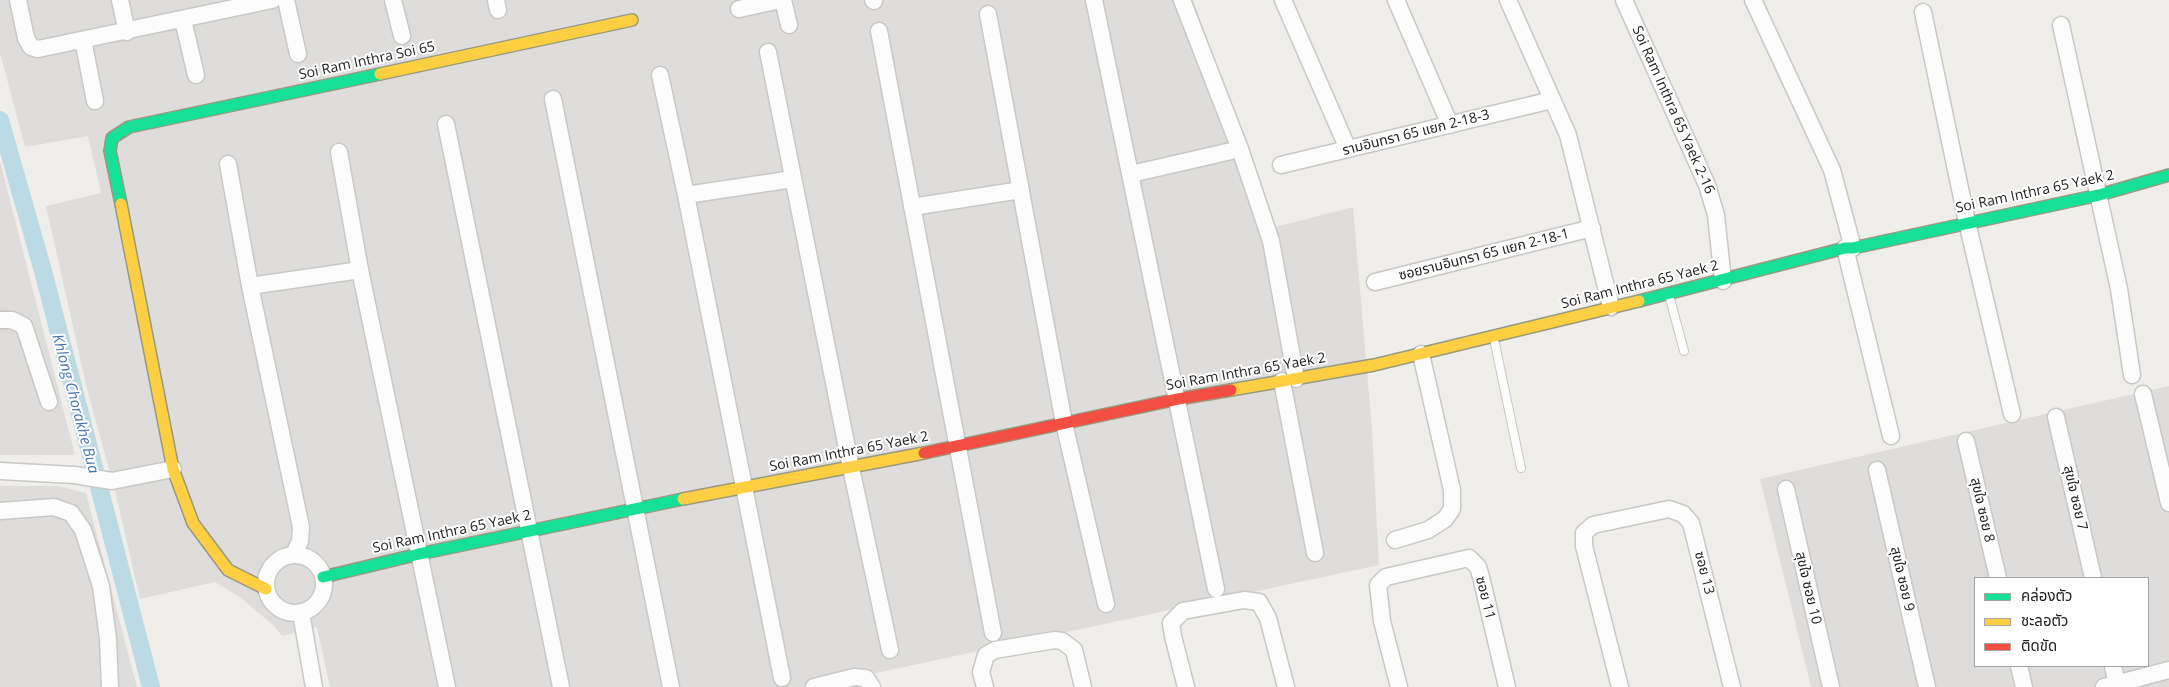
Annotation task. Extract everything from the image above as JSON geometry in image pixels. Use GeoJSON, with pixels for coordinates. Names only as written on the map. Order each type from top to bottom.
{"type":"FeatureCollection","features":[{"type":"Feature","properties":{"kind":"street"},"geometry":{"type":"LineString","coordinates":[[18,0],[26,38],[31,47],[38,49],[127,32],[272,0]]}},
{"type":"Feature","properties":{"kind":"street"},"geometry":{"type":"LineString","coordinates":[[120,0],[127,32]]}},
{"type":"Feature","properties":{"kind":"street"},"geometry":{"type":"LineString","coordinates":[[286,0],[298,54]]}},
{"type":"Feature","properties":{"kind":"street"},"geometry":{"type":"LineString","coordinates":[[393,0],[402,36]]}},
{"type":"Feature","properties":{"kind":"street"},"geometry":{"type":"LineString","coordinates":[[739,9],[782,0],[789,25]]}},
{"type":"Feature","properties":{"kind":"street"},"geometry":{"type":"LineString","coordinates":[[1094,0],[1216,589]]}},
{"type":"Feature","properties":{"kind":"street"},"geometry":{"type":"LineString","coordinates":[[1182,0],[1240,148],[1271,241],[1289,380],[1315,553]]}},
{"type":"Feature","properties":{"kind":"street"},"geometry":{"type":"LineString","coordinates":[[1283,0],[1348,150]]}},
{"type":"Feature","properties":{"kind":"street"},"geometry":{"type":"LineString","coordinates":[[1396,0],[1450,124]]}},
{"type":"Feature","properties":{"kind":"street"},"geometry":{"type":"LineString","coordinates":[[1508,0],[1568,134],[1611,307]]}},
{"type":"Feature","properties":{"kind":"street","name":"Soi Ram Inthra 65 Yaek 2-16"},"geometry":{"type":"LineString","coordinates":[[1624,0],[1708,186],[1716,215],[1723,280]]}},
{"type":"Feature","properties":{"kind":"street"},"geometry":{"type":"LineString","coordinates":[[1753,0],[1832,170],[1891,436]]}},
{"type":"Feature","properties":{"kind":"street"},"geometry":{"type":"LineString","coordinates":[[1923,12],[1967,222],[2012,414]]}},
{"type":"Feature","properties":{"kind":"street"},"geometry":{"type":"LineString","coordinates":[[988,14],[1064,423],[1106,604]]}},
{"type":"Feature","properties":{"kind":"street"},"geometry":{"type":"LineString","coordinates":[[183,20],[196,75]]}},
{"type":"Feature","properties":{"kind":"street","name":"Soi Ram Inthra Soi 65"},"geometry":{"type":"LineString","coordinates":[[173,469],[110,151],[112,138],[129,127],[632,20]]}},
{"type":"Feature","properties":{"kind":"street"},"geometry":{"type":"LineString","coordinates":[[2061,25],[2119,289],[2132,375]]}},
{"type":"Feature","properties":{"kind":"street"},"geometry":{"type":"LineString","coordinates":[[879,31],[993,633]]}},
{"type":"Feature","properties":{"kind":"street"},"geometry":{"type":"LineString","coordinates":[[83,40],[95,101]]}},
{"type":"Feature","properties":{"kind":"street"},"geometry":{"type":"LineString","coordinates":[[768,52],[851,468],[890,650]]}},
{"type":"Feature","properties":{"kind":"street"},"geometry":{"type":"LineString","coordinates":[[660,75],[686,195],[782,678]]}},
{"type":"Feature","properties":{"kind":"street"},"geometry":{"type":"LineString","coordinates":[[553,99],[671,687]]}},
{"type":"Feature","properties":{"kind":"street","name":"รามอินทรา 65 แยก 2-18-3"},"geometry":{"type":"LineString","coordinates":[[1281,165],[1552,100]]}},
{"type":"Feature","properties":{"kind":"street"},"geometry":{"type":"LineString","coordinates":[[446,124],[561,687]]}},
{"type":"Feature","properties":{"kind":"street"},"geometry":{"type":"LineString","coordinates":[[1131,174],[1240,148]]}},
{"type":"Feature","properties":{"kind":"street"},"geometry":{"type":"LineString","coordinates":[[339,152],[360,270],[447,687]]}},
{"type":"Feature","properties":{"kind":"street"},"geometry":{"type":"LineString","coordinates":[[228,164],[250,286],[301,527],[300,541],[294,554]]}},
{"type":"Feature","properties":{"kind":"street","name":"Soi Ram Inthra 65 Yaek 2"},"geometry":{"type":"LineString","coordinates":[[323,577],[528,531],[744,487],[851,468],[1178,399],[1374,365],[1849,248],[2099,195],[2169,176]]}},
{"type":"Feature","properties":{"kind":"street"},"geometry":{"type":"LineString","coordinates":[[686,195],[793,179]]}},
{"type":"Feature","properties":{"kind":"street"},"geometry":{"type":"LineString","coordinates":[[912,207],[1021,190]]}},
{"type":"Feature","properties":{"kind":"street","name":"ซอยรามอินทรา 65 แยก 2-18-1"},"geometry":{"type":"LineString","coordinates":[[1375,282],[1592,228]]}},
{"type":"Feature","properties":{"kind":"street"},"geometry":{"type":"LineString","coordinates":[[250,286],[360,270]]}},
{"type":"Feature","properties":{"kind":"street"},"geometry":{"type":"LineString","coordinates":[[0,320],[12,320],[24,326],[49,402]]}},
{"type":"Feature","properties":{"kind":"street"},"geometry":{"type":"LineString","coordinates":[[1395,540],[1428,530],[1445,519],[1452,509],[1452,490],[1421,354]]}},
{"type":"Feature","properties":{"kind":"street"},"geometry":{"type":"LineString","coordinates":[[2143,394],[2169,503]]}},
{"type":"Feature","properties":{"kind":"street","name":"สุขใจ ซอย 7"},"geometry":{"type":"LineString","coordinates":[[2056,417],[2093,577]]}},
{"type":"Feature","properties":{"kind":"street","name":"สุขใจ ซอย 8"},"geometry":{"type":"LineString","coordinates":[[1966,441],[1998,577]]}},
{"type":"Feature","properties":{"kind":"street"},"geometry":{"type":"LineString","coordinates":[[0,471],[74,475],[112,481],[173,469],[193,523],[228,570],[266,589]]}},
{"type":"Feature","properties":{"kind":"street","name":"สุขใจ ซอย 9"},"geometry":{"type":"LineString","coordinates":[[1877,470],[1927,687]]}},
{"type":"Feature","properties":{"kind":"street","name":"สุขใจ ซอย 10"},"geometry":{"type":"LineString","coordinates":[[1786,489],[1831,687]]}},
{"type":"Feature","properties":{"kind":"street"},"geometry":{"type":"LineString","coordinates":[[0,511],[54,507],[71,513],[83,530],[101,586],[108,639],[110,687]]}},
{"type":"Feature","properties":{"kind":"street","name":"ซอย 13"},"geometry":{"type":"LineString","coordinates":[[1620,687],[1584,546],[1584,533],[1593,525],[1669,509],[1683,514],[1691,523],[1732,687]]}},
{"type":"Feature","properties":{"kind":"street"},"geometry":{"type":"LineString","coordinates":[[294,554],[312,560],[319,568],[323,577],[322,595],[310,610],[301,613],[282,611],[269,598],[266,589],[266,579],[269,570],[284,556],[294,554]]}},
{"type":"Feature","properties":{"kind":"street","name":"ซอย 11"},"geometry":{"type":"LineString","coordinates":[[1400,687],[1382,621],[1378,585],[1386,576],[1469,558],[1478,568],[1507,687]]}},
{"type":"Feature","properties":{"kind":"street"},"geometry":{"type":"LineString","coordinates":[[1186,687],[1171,623],[1183,611],[1244,600],[1259,602],[1268,618],[1286,687]]}},
{"type":"Feature","properties":{"kind":"street"},"geometry":{"type":"LineString","coordinates":[[301,613],[314,687]]}},
{"type":"Feature","properties":{"kind":"street"},"geometry":{"type":"LineString","coordinates":[[985,687],[981,672],[986,656],[995,650],[1028,644],[1062,641],[1074,650],[1083,687]]}},
{"type":"Feature","properties":{"kind":"street"},"geometry":{"type":"LineString","coordinates":[[2019,667],[2024,687]]}},
{"type":"Feature","properties":{"kind":"street"},"geometry":{"type":"LineString","coordinates":[[2113,667],[2110,685],[2169,670]]}},
{"type":"Feature","properties":{"kind":"street"},"geometry":{"type":"LineString","coordinates":[[814,687],[854,677],[869,682]]}},
{"type":"Feature","properties":{"kind":"lane"},"geometry":{"type":"LineString","coordinates":[[1669,293],[1684,352]]}},
{"type":"Feature","properties":{"kind":"lane"},"geometry":{"type":"LineString","coordinates":[[1493,337],[1521,468]]}},
{"type":"Feature","properties":{"kind":"shaded area"},"geometry":{"type":"Polygon","coordinates":[[[0,0],[1193,0],[1275,227],[1353,207],[1372,429],[1379,565],[811,687],[330,687],[317,627],[282,636],[274,626],[241,598],[215,582],[140,599],[116,495],[86,385],[46,206],[101,193],[88,136],[25,147],[0,53],[0,0]]]}},
{"type":"Feature","properties":{"kind":"shaded area"},"geometry":{"type":"Polygon","coordinates":[[[0,161],[75,455],[0,455],[0,161]]]}},
{"type":"Feature","properties":{"kind":"shaded area"},"geometry":{"type":"Polygon","coordinates":[[[2169,386],[2169,687],[1811,687],[1760,479],[2169,386]]]}},
{"type":"Feature","properties":{"kind":"shaded area"},"geometry":{"type":"Polygon","coordinates":[[[0,486],[58,486],[86,493],[137,687],[0,687],[0,486]]]}},
{"type":"Feature","properties":{"kind":"waterway","name":"Khlong Chorakhe Bua"},"geometry":{"type":"LineString","coordinates":[[0,120],[43,271],[151,687]]}},
{"type":"Feature","properties":{"kind":"traffic: fast"},"geometry":{"type":"LineString","coordinates":[[121,204],[110,151],[112,138],[129,127],[380,74]]}},
{"type":"Feature","properties":{"kind":"traffic: fast"},"geometry":{"type":"LineString","coordinates":[[1639,301],[1845,248],[1853,248],[2099,195],[2169,175]]}},
{"type":"Feature","properties":{"kind":"traffic: fast"},"geometry":{"type":"LineString","coordinates":[[323,577],[419,554],[683,499]]}},
{"type":"Feature","properties":{"kind":"traffic: slow"},"geometry":{"type":"LineString","coordinates":[[380,74],[632,20]]}},
{"type":"Feature","properties":{"kind":"traffic: slow"},"geometry":{"type":"LineString","coordinates":[[121,204],[173,469],[193,523],[228,570],[266,589]]}},
{"type":"Feature","properties":{"kind":"traffic: slow"},"geometry":{"type":"LineString","coordinates":[[1231,390],[1374,365],[1639,301]]}},
{"type":"Feature","properties":{"kind":"traffic: slow"},"geometry":{"type":"LineString","coordinates":[[683,499],[924,453]]}},
{"type":"Feature","properties":{"kind":"traffic: jam"},"geometry":{"type":"LineString","coordinates":[[924,453],[1178,399],[1231,390]]}}]}
